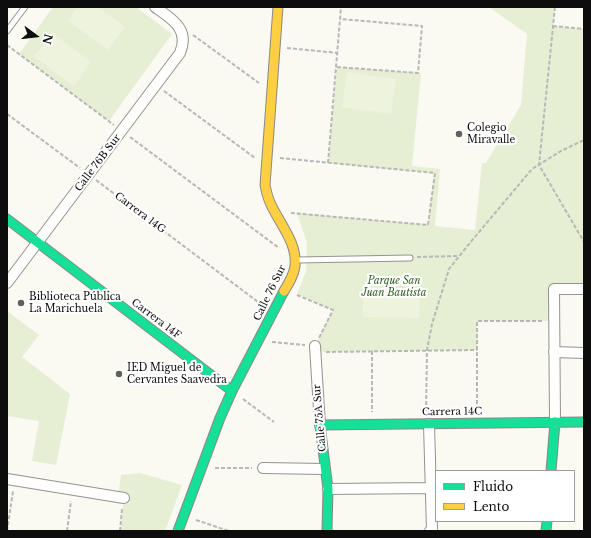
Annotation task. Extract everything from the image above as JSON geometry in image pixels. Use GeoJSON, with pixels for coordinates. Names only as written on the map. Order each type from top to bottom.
{"type":"FeatureCollection","features":[{"type":"Feature","properties":{"kind":"street"},"geometry":{"type":"LineString","coordinates":[[155,7],[176,23]]}},
{"type":"Feature","properties":{"kind":"street","name":"Calle 76 Sur"},"geometry":{"type":"LineString","coordinates":[[178,531],[220,418],[232,391],[293,275],[296,260],[292,244],[274,211],[266,190],[266,162],[278,7]]}},
{"type":"Feature","properties":{"kind":"street","name":"Calle 76B Sur"},"geometry":{"type":"LineString","coordinates":[[7,283],[180,53],[183,39],[181,30],[176,23]]}},
{"type":"Feature","properties":{"kind":"street","name":"Carrera 14F"},"geometry":{"type":"LineString","coordinates":[[7,219],[232,391]]}},
{"type":"Feature","properties":{"kind":"street"},"geometry":{"type":"LineString","coordinates":[[551,470],[555,422],[554,289],[584,289]]}},
{"type":"Feature","properties":{"kind":"street","name":"Calle 75A Sur"},"geometry":{"type":"LineString","coordinates":[[315,349],[320,425],[328,489],[327,531]]}},
{"type":"Feature","properties":{"kind":"street"},"geometry":{"type":"LineString","coordinates":[[554,352],[584,353]]}},
{"type":"Feature","properties":{"kind":"street","name":"Carrera 14C"},"geometry":{"type":"LineString","coordinates":[[320,425],[584,422]]}},
{"type":"Feature","properties":{"kind":"street"},"geometry":{"type":"LineString","coordinates":[[427,424],[433,491],[431,531]]}},
{"type":"Feature","properties":{"kind":"street"},"geometry":{"type":"LineString","coordinates":[[263,468],[325,469]]}},
{"type":"Feature","properties":{"kind":"street"},"geometry":{"type":"LineString","coordinates":[[11,480],[124,498]]}},
{"type":"Feature","properties":{"kind":"street"},"geometry":{"type":"LineString","coordinates":[[328,489],[433,491]]}},
{"type":"Feature","properties":{"kind":"lane"},"geometry":{"type":"LineString","coordinates":[[7,31],[25,7]]}},
{"type":"Feature","properties":{"kind":"lane"},"geometry":{"type":"LineString","coordinates":[[296,260],[410,258]]}},
{"type":"Feature","properties":{"kind":"path"},"geometry":{"type":"LineString","coordinates":[[328,163],[341,7]]}},
{"type":"Feature","properties":{"kind":"path"},"geometry":{"type":"LineString","coordinates":[[554,7],[539,165],[584,242]]}},
{"type":"Feature","properties":{"kind":"path"},"geometry":{"type":"LineString","coordinates":[[336,67],[418,73],[422,26],[340,19]]}},
{"type":"Feature","properties":{"kind":"path"},"geometry":{"type":"LineString","coordinates":[[176,23],[272,92]]}},
{"type":"Feature","properties":{"kind":"path"},"geometry":{"type":"LineString","coordinates":[[553,26],[584,29]]}},
{"type":"Feature","properties":{"kind":"path"},"geometry":{"type":"LineString","coordinates":[[7,45],[296,260]]}},
{"type":"Feature","properties":{"kind":"path"},"geometry":{"type":"LineString","coordinates":[[275,47],[338,53]]}},
{"type":"Feature","properties":{"kind":"path"},"geometry":{"type":"LineString","coordinates":[[156,85],[266,162],[328,163],[435,173],[428,225],[274,211]]}},
{"type":"Feature","properties":{"kind":"path","name":"Carrera 14G"},"geometry":{"type":"LineString","coordinates":[[7,114],[273,313]]}},
{"type":"Feature","properties":{"kind":"path"},"geometry":{"type":"LineString","coordinates":[[427,424],[427,350],[432,324],[449,269],[532,170],[561,151],[584,140]]}},
{"type":"Feature","properties":{"kind":"path"},"geometry":{"type":"LineString","coordinates":[[410,258],[459,256]]}},
{"type":"Feature","properties":{"kind":"path"},"geometry":{"type":"LineString","coordinates":[[285,290],[333,310],[315,349]]}},
{"type":"Feature","properties":{"kind":"path"},"geometry":{"type":"LineString","coordinates":[[478,423],[477,321],[554,321]]}},
{"type":"Feature","properties":{"kind":"path"},"geometry":{"type":"LineString","coordinates":[[259,340],[315,349],[372,351],[477,350]]}},
{"type":"Feature","properties":{"kind":"path"},"geometry":{"type":"LineString","coordinates":[[372,351],[372,424]]}},
{"type":"Feature","properties":{"kind":"path"},"geometry":{"type":"LineString","coordinates":[[232,391],[274,422]]}},
{"type":"Feature","properties":{"kind":"path"},"geometry":{"type":"LineString","coordinates":[[202,468],[263,468]]}},
{"type":"Feature","properties":{"kind":"path"},"geometry":{"type":"LineString","coordinates":[[7,531],[11,480]]}},
{"type":"Feature","properties":{"kind":"path"},"geometry":{"type":"LineString","coordinates":[[67,531],[73,490]]}},
{"type":"Feature","properties":{"kind":"path"},"geometry":{"type":"LineString","coordinates":[[120,531],[124,498]]}},
{"type":"Feature","properties":{"kind":"path"},"geometry":{"type":"LineString","coordinates":[[184,516],[229,531]]}},
{"type":"Feature","properties":{"kind":"green space"},"geometry":{"type":"Polygon","coordinates":[[[53,7],[136,7],[172,34],[109,121],[19,54],[53,7]]]}},
{"type":"Feature","properties":{"kind":"green space"},"geometry":{"type":"Polygon","coordinates":[[[78,7],[98,7],[125,27],[108,50],[68,21],[78,7]]]}},
{"type":"Feature","properties":{"kind":"green space","name":"Parque San Juan Bautista"},"geometry":{"type":"Polygon","coordinates":[[[489,7],[555,7],[553,26],[584,29],[584,289],[554,289],[554,321],[477,321],[477,350],[315,352],[315,346],[333,310],[297,294],[306,272],[307,243],[297,213],[428,225],[434,173],[328,163],[337,67],[421,73],[412,166],[440,169],[435,226],[475,230],[482,163],[486,163],[521,105],[527,34],[489,7]]]}},
{"type":"Feature","properties":{"kind":"green space"},"geometry":{"type":"Polygon","coordinates":[[[52,33],[91,62],[74,86],[34,56],[52,33]]]}},
{"type":"Feature","properties":{"kind":"green space"},"geometry":{"type":"Polygon","coordinates":[[[347,72],[396,79],[391,114],[342,107],[347,72]]]}},
{"type":"Feature","properties":{"kind":"green space"},"geometry":{"type":"Polygon","coordinates":[[[363,287],[420,289],[419,318],[363,317],[363,287]]]}},
{"type":"Feature","properties":{"kind":"green space"},"geometry":{"type":"Polygon","coordinates":[[[7,311],[39,335],[22,357],[70,394],[56,465],[32,461],[39,421],[7,416],[7,311]]]}},
{"type":"Feature","properties":{"kind":"green space"},"geometry":{"type":"Polygon","coordinates":[[[140,473],[182,485],[165,531],[120,531],[124,498],[118,497],[121,475],[140,473]]]}},
{"type":"Feature","properties":{"kind":"traffic: fast"},"geometry":{"type":"LineString","coordinates":[[7,219],[232,391]]}},
{"type":"Feature","properties":{"kind":"traffic: fast"},"geometry":{"type":"LineString","coordinates":[[178,531],[220,418],[232,391],[284,291]]}},
{"type":"Feature","properties":{"kind":"traffic: fast"},"geometry":{"type":"LineString","coordinates":[[551,470],[555,422]]}},
{"type":"Feature","properties":{"kind":"traffic: fast"},"geometry":{"type":"LineString","coordinates":[[327,531],[328,489],[320,425],[584,422]]}},
{"type":"Feature","properties":{"kind":"traffic: fast"},"geometry":{"type":"LineString","coordinates":[[546,531],[547,522]]}},
{"type":"Feature","properties":{"kind":"traffic: slow"},"geometry":{"type":"LineString","coordinates":[[278,7],[265,185],[269,200],[290,240],[295,257],[294,273],[284,291]]}},
{"type":"Feature","properties":{"kind":"place","name":"Colegio Miravalle"},"geometry":{"type":"Point","coordinates":[459,134]}},
{"type":"Feature","properties":{"kind":"place","name":"Biblioteca Pública La Marichuela"},"geometry":{"type":"Point","coordinates":[21,303]}},
{"type":"Feature","properties":{"kind":"place","name":"IED Miguel de Cervantes Saavedra"},"geometry":{"type":"Point","coordinates":[119,374]}}]}
